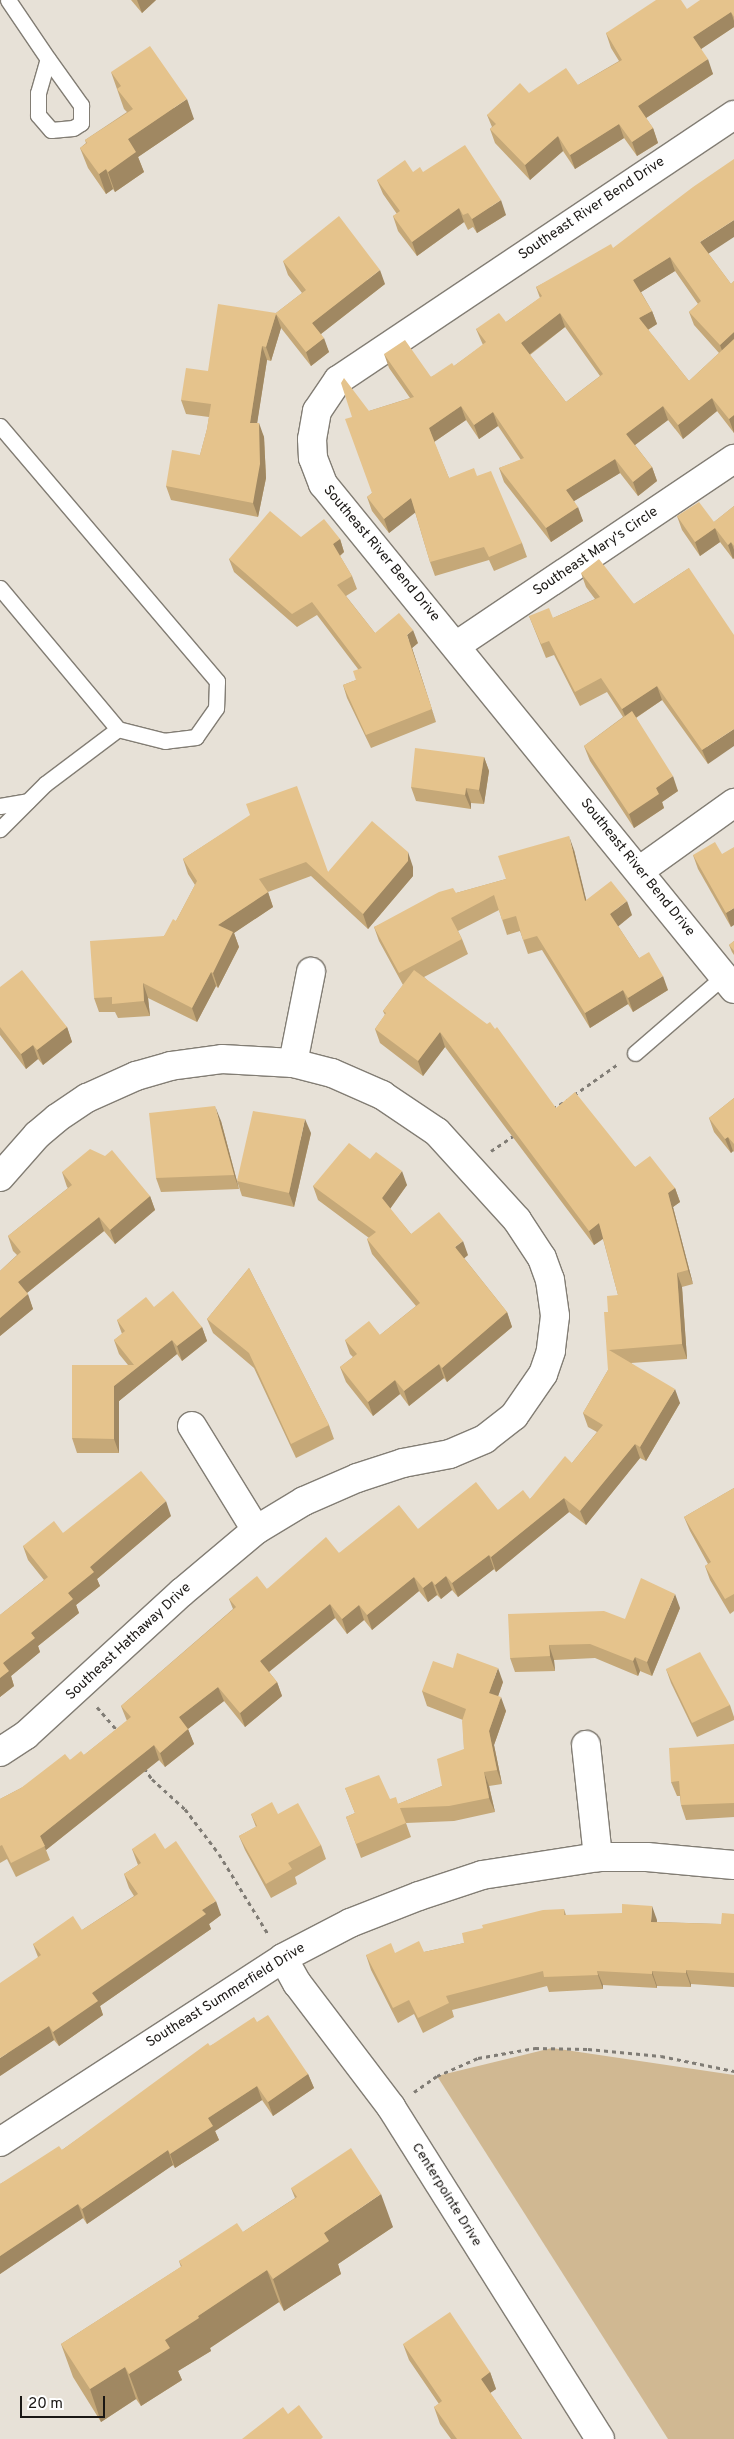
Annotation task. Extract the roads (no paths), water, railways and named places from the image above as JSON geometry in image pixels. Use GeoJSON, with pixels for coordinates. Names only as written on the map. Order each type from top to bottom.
{"type":"FeatureCollection","features":[{"type":"Feature","properties":{"kind":"street","name":"Southeast River Bend Drive"},"geometry":{"type":"LineString","coordinates":[[729,983],[457,645],[323,484],[313,458],[312,439],[317,411],[326,394],[338,380],[358,364],[734,115]]}},
{"type":"Feature","properties":{"kind":"street","name":"Southeast Mary's Circle"},"geometry":{"type":"LineString","coordinates":[[457,645],[734,459]]}},
{"type":"Feature","properties":{"kind":"street"},"geometry":{"type":"LineString","coordinates":[[638,871],[734,803]]}},
{"type":"Feature","properties":{"kind":"street"},"geometry":{"type":"LineString","coordinates":[[293,1063],[311,972]]}},
{"type":"Feature","properties":{"kind":"street","name":"Southeast Hathaway Drive"},"geometry":{"type":"LineString","coordinates":[[0,1178],[37,1135],[57,1118],[87,1098],[136,1076],[170,1066],[222,1059],[293,1063],[332,1073],[382,1095],[424,1122],[470,1166],[518,1220],[542,1258],[550,1280],[555,1316],[551,1351],[530,1397],[514,1416],[485,1439],[450,1454],[403,1464],[357,1478],[304,1501],[256,1530],[182,1592],[80,1688],[26,1735],[0,1752]]}},
{"type":"Feature","properties":{"kind":"street"},"geometry":{"type":"LineString","coordinates":[[192,1426],[256,1530]]}},
{"type":"Feature","properties":{"kind":"street"},"geometry":{"type":"LineString","coordinates":[[586,1745],[598,1858]]}},
{"type":"Feature","properties":{"kind":"street","name":"Southeast Summerfield Drive"},"geometry":{"type":"LineString","coordinates":[[0,2142],[283,1958],[350,1923],[482,1875],[598,1858],[647,1857],[734,1865]]}},
{"type":"Feature","properties":{"kind":"street","name":"Centerpointe Drive"},"geometry":{"type":"LineString","coordinates":[[283,1958],[297,1983],[391,2107],[600,2439]]}},
{"type":"Feature","properties":{"kind":"lane"},"geometry":{"type":"LineString","coordinates":[[8,0],[48,58]]}},
{"type":"Feature","properties":{"kind":"lane"},"geometry":{"type":"LineString","coordinates":[[0,426],[217,681],[216,708],[196,737],[165,741],[118,729],[0,588]]}},
{"type":"Feature","properties":{"kind":"lane"},"geometry":{"type":"LineString","coordinates":[[0,829],[28,801],[118,729]]}},
{"type":"Feature","properties":{"kind":"lane"},"geometry":{"type":"LineString","coordinates":[[0,806],[28,801]]}},
{"type":"Feature","properties":{"kind":"lane"},"geometry":{"type":"LineString","coordinates":[[635,1052],[729,983]]}}]}
